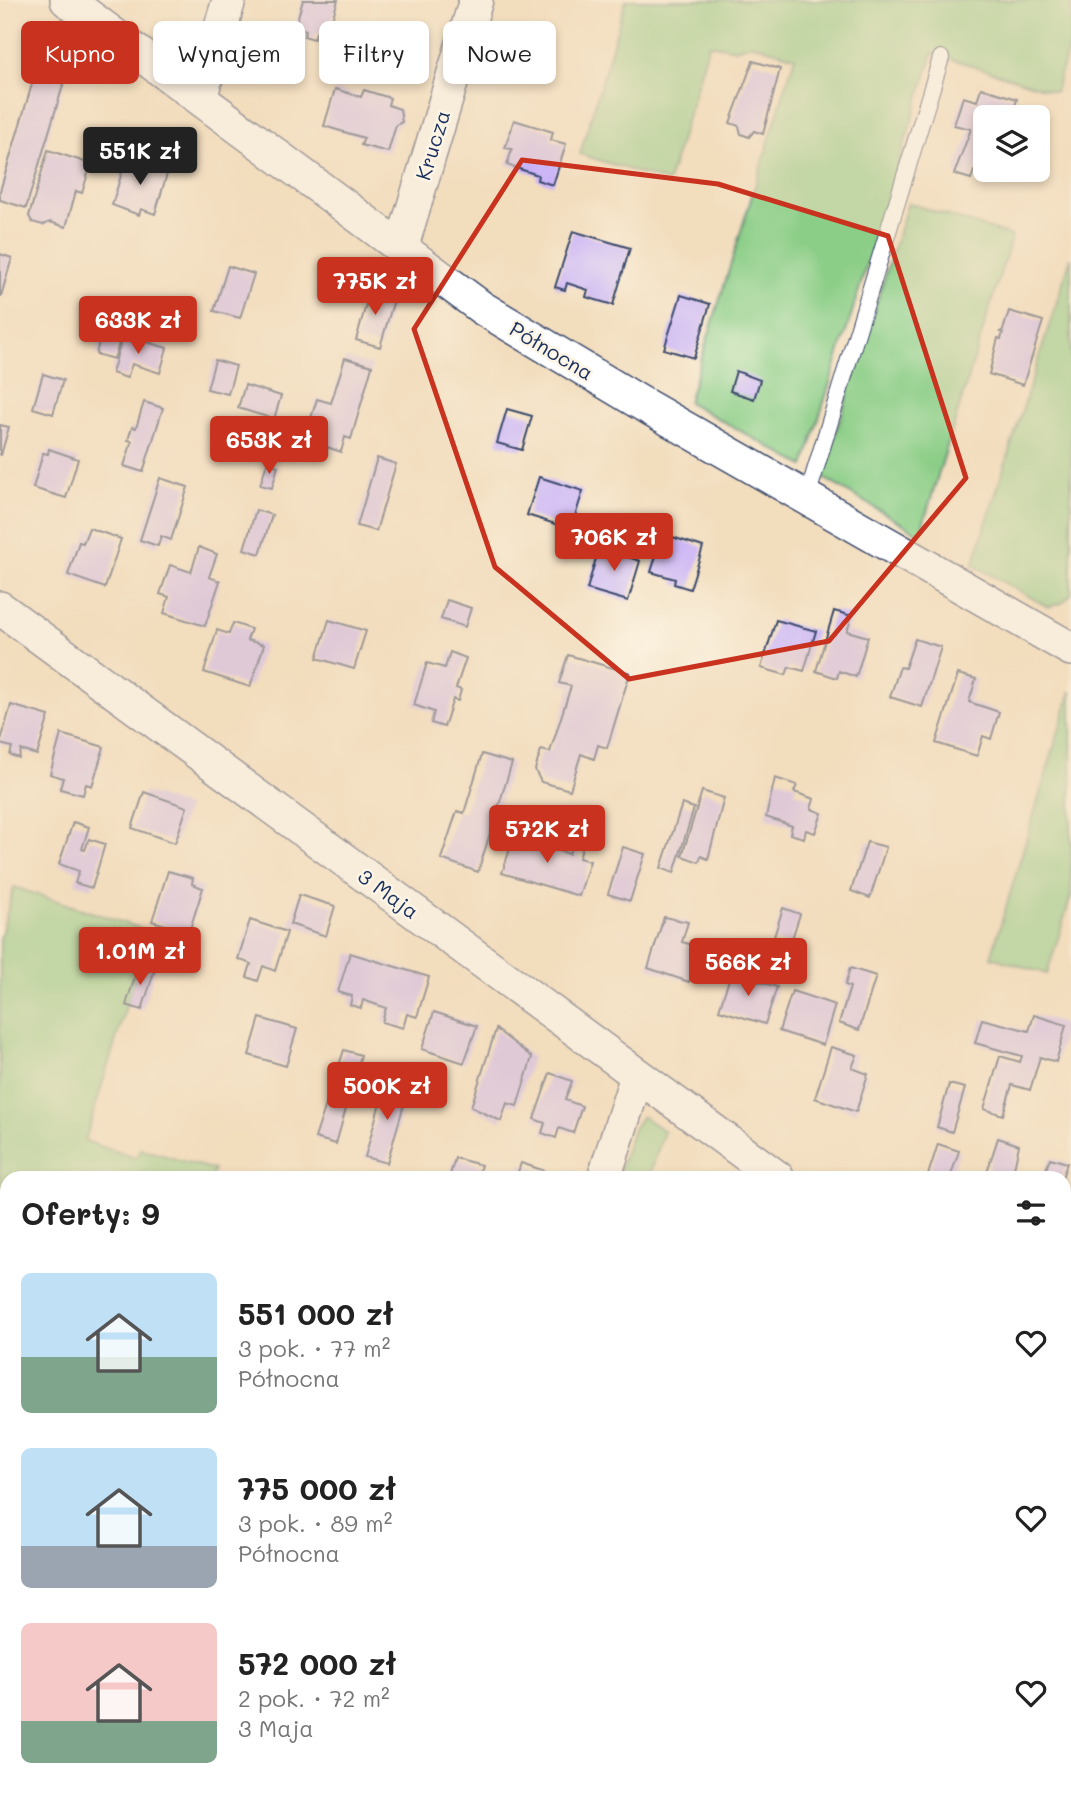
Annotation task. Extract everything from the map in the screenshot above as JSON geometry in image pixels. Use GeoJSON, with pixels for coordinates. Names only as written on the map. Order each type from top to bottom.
{"type":"FeatureCollection","features":[{"type":"Feature","properties":{"kind":"street","name":"Północna"},"geometry":{"type":"LineString","coordinates":[[67,0],[482,308],[1071,649]]}},
{"type":"Feature","properties":{"kind":"street"},"geometry":{"type":"LineString","coordinates":[[200,98],[229,0]]}},
{"type":"Feature","properties":{"kind":"street","name":"Krucza"},"geometry":{"type":"LineString","coordinates":[[401,249],[476,0]]}},
{"type":"Feature","properties":{"kind":"street","name":"3 Maja"},"geometry":{"type":"LineString","coordinates":[[0,608],[768,1171]]}},
{"type":"Feature","properties":{"kind":"street"},"geometry":{"type":"LineString","coordinates":[[606,1171],[638,1076]]}},
{"type":"Feature","properties":{"kind":"lane"},"geometry":{"type":"LineString","coordinates":[[807,497],[941,58]]}},
{"type":"Feature","properties":{"kind":"highlighted area"},"geometry":{"type":"Polygon","coordinates":[[[522,160],[718,184],[888,236],[966,478],[829,641],[629,679],[495,567],[414,329],[522,160]]]}},
{"type":"Feature","properties":{"kind":"green space"},"geometry":{"type":"Polygon","coordinates":[[[626,0],[1071,0],[1071,40],[1055,92],[933,53],[804,466],[688,402],[795,57],[752,44],[735,49],[709,44],[668,182],[580,154],[626,0]]]}},
{"type":"Feature","properties":{"kind":"green space"},"geometry":{"type":"Polygon","coordinates":[[[908,203],[1012,236],[920,534],[822,477],[908,203]]]}},
{"type":"Feature","properties":{"kind":"green space"},"geometry":{"type":"Polygon","coordinates":[[[1071,257],[1071,594],[1062,603],[1048,607],[973,565],[1071,257]]]}},
{"type":"Feature","properties":{"kind":"green space"},"geometry":{"type":"Polygon","coordinates":[[[1071,691],[1071,896],[1047,974],[991,957],[1071,691]]]}},
{"type":"Feature","properties":{"kind":"green space"},"geometry":{"type":"Polygon","coordinates":[[[14,887],[149,931],[85,1141],[136,1158],[141,1149],[214,1171],[0,1171],[0,939],[14,887]]]}},
{"type":"Feature","properties":{"kind":"green space"},"geometry":{"type":"Polygon","coordinates":[[[642,1116],[664,1131],[651,1171],[619,1171],[633,1129],[642,1116]]]}},
{"type":"Feature","properties":{"kind":"building"},"geometry":{"type":"Polygon","coordinates":[[[303,0],[338,0],[332,21],[319,21],[319,34],[316,33],[314,39],[305,36],[305,21],[297,21],[303,0]]]}},
{"type":"Feature","properties":{"kind":"building"},"geometry":{"type":"Polygon","coordinates":[[[753,61],[780,69],[763,134],[754,131],[749,137],[741,134],[739,126],[730,123],[753,61]]]}},
{"type":"Feature","properties":{"kind":"building"},"geometry":{"type":"Polygon","coordinates":[[[32,84],[63,84],[26,208],[0,200],[0,191],[32,84]]]}},
{"type":"Feature","properties":{"kind":"building"},"geometry":{"type":"Polygon","coordinates":[[[981,88],[1017,99],[1015,105],[973,105],[971,179],[954,174],[971,129],[954,125],[963,97],[977,101],[981,88]]]}},
{"type":"Feature","properties":{"kind":"building"},"geometry":{"type":"Polygon","coordinates":[[[335,89],[361,97],[364,90],[390,98],[388,105],[400,109],[402,122],[396,125],[388,152],[361,145],[364,138],[324,126],[335,89]]]}},
{"type":"Feature","properties":{"kind":"building"},"geometry":{"type":"Polygon","coordinates":[[[514,120],[553,132],[551,140],[566,144],[553,185],[537,180],[538,175],[507,165],[512,149],[505,148],[514,120]]]}},
{"type":"Feature","properties":{"kind":"building"},"geometry":{"type":"Polygon","coordinates":[[[48,150],[91,164],[82,193],[76,191],[66,227],[50,222],[43,225],[32,222],[29,216],[48,150]]]}},
{"type":"Feature","properties":{"kind":"building"},"geometry":{"type":"Polygon","coordinates":[[[126,159],[154,167],[155,163],[169,167],[155,214],[141,209],[139,215],[112,205],[126,159]]]}},
{"type":"Feature","properties":{"kind":"building"},"geometry":{"type":"Polygon","coordinates":[[[573,231],[630,248],[613,305],[586,297],[588,290],[567,283],[565,290],[555,287],[573,231]]]}},
{"type":"Feature","properties":{"kind":"building"},"geometry":{"type":"Polygon","coordinates":[[[0,254],[12,258],[1,296],[0,296],[0,254]]]}},
{"type":"Feature","properties":{"kind":"building"},"geometry":{"type":"Polygon","coordinates":[[[228,266],[254,274],[240,318],[214,311],[228,266]]]}},
{"type":"Feature","properties":{"kind":"building"},"geometry":{"type":"Polygon","coordinates":[[[371,287],[395,296],[380,347],[356,340],[371,287]]]}},
{"type":"Feature","properties":{"kind":"building"},"geometry":{"type":"Polygon","coordinates":[[[681,295],[710,304],[694,358],[664,349],[681,295]]]}},
{"type":"Feature","properties":{"kind":"building"},"geometry":{"type":"Polygon","coordinates":[[[1009,311],[1043,321],[1023,385],[989,374],[998,338],[1001,339],[1003,333],[1000,332],[1009,311]]]}},
{"type":"Feature","properties":{"kind":"building"},"geometry":{"type":"Polygon","coordinates":[[[123,335],[167,348],[160,373],[132,364],[127,378],[112,373],[123,335]]]}},
{"type":"Feature","properties":{"kind":"building"},"geometry":{"type":"Polygon","coordinates":[[[100,338],[119,343],[114,359],[96,354],[100,338]]]}},
{"type":"Feature","properties":{"kind":"building"},"geometry":{"type":"Polygon","coordinates":[[[345,358],[372,366],[351,439],[345,437],[341,452],[327,447],[327,454],[312,450],[316,444],[300,439],[307,417],[311,418],[317,399],[331,403],[345,358]]]}},
{"type":"Feature","properties":{"kind":"building"},"geometry":{"type":"Polygon","coordinates":[[[215,360],[236,366],[228,394],[207,389],[215,360]]]}},
{"type":"Feature","properties":{"kind":"building"},"geometry":{"type":"Polygon","coordinates":[[[736,371],[760,380],[754,399],[730,391],[736,371]]]}},
{"type":"Feature","properties":{"kind":"building"},"geometry":{"type":"Polygon","coordinates":[[[43,374],[63,380],[53,414],[33,408],[43,374]]]}},
{"type":"Feature","properties":{"kind":"building"},"geometry":{"type":"Polygon","coordinates":[[[245,385],[281,396],[274,419],[238,408],[245,385]]]}},
{"type":"Feature","properties":{"kind":"building"},"geometry":{"type":"Polygon","coordinates":[[[144,402],[163,408],[143,472],[124,466],[132,441],[128,440],[132,427],[136,428],[144,402]]]}},
{"type":"Feature","properties":{"kind":"building"},"geometry":{"type":"Polygon","coordinates":[[[507,409],[532,416],[522,450],[497,443],[507,409]]]}},
{"type":"Feature","properties":{"kind":"building"},"geometry":{"type":"Polygon","coordinates":[[[0,425],[9,427],[1,455],[0,455],[0,425]]]}},
{"type":"Feature","properties":{"kind":"building"},"geometry":{"type":"Polygon","coordinates":[[[49,449],[78,459],[66,498],[33,488],[43,453],[48,454],[49,449]]]}},
{"type":"Feature","properties":{"kind":"building"},"geometry":{"type":"Polygon","coordinates":[[[377,458],[396,464],[376,531],[357,526],[377,458]]]}},
{"type":"Feature","properties":{"kind":"building"},"geometry":{"type":"Polygon","coordinates":[[[267,463],[278,466],[272,488],[260,485],[267,463]]]}},
{"type":"Feature","properties":{"kind":"building"},"geometry":{"type":"Polygon","coordinates":[[[539,477],[583,491],[571,529],[527,515],[539,477]]]}},
{"type":"Feature","properties":{"kind":"building"},"geometry":{"type":"Polygon","coordinates":[[[160,478],[188,487],[171,540],[161,536],[158,546],[140,540],[160,478]]]}},
{"type":"Feature","properties":{"kind":"building"},"geometry":{"type":"Polygon","coordinates":[[[256,510],[272,515],[260,554],[244,549],[256,510]]]}},
{"type":"Feature","properties":{"kind":"building"},"geometry":{"type":"Polygon","coordinates":[[[89,528],[121,539],[105,588],[68,575],[79,542],[83,543],[89,528]]]}},
{"type":"Feature","properties":{"kind":"building"},"geometry":{"type":"Polygon","coordinates":[[[663,534],[703,547],[690,589],[674,584],[675,579],[651,572],[663,534]]]}},
{"type":"Feature","properties":{"kind":"building"},"geometry":{"type":"Polygon","coordinates":[[[614,541],[627,545],[624,556],[640,561],[628,601],[587,589],[599,548],[611,552],[614,541]]]}},
{"type":"Feature","properties":{"kind":"building"},"geometry":{"type":"Polygon","coordinates":[[[199,547],[217,554],[209,577],[220,581],[205,626],[164,613],[169,597],[160,594],[170,565],[191,572],[199,547]]]}},
{"type":"Feature","properties":{"kind":"building"},"geometry":{"type":"Polygon","coordinates":[[[447,600],[471,608],[465,627],[441,619],[447,600]]]}},
{"type":"Feature","properties":{"kind":"building"},"geometry":{"type":"Polygon","coordinates":[[[834,611],[852,616],[847,631],[868,637],[856,677],[839,671],[837,678],[816,671],[834,611]]]}},
{"type":"Feature","properties":{"kind":"building"},"geometry":{"type":"Polygon","coordinates":[[[329,620],[366,631],[354,669],[317,658],[329,620]]]}},
{"type":"Feature","properties":{"kind":"building"},"geometry":{"type":"Polygon","coordinates":[[[776,620],[816,631],[804,671],[789,667],[786,675],[761,668],[776,620]]]}},
{"type":"Feature","properties":{"kind":"building"},"geometry":{"type":"Polygon","coordinates":[[[233,623],[251,629],[247,640],[264,645],[250,687],[204,672],[217,630],[229,634],[233,623]]]}},
{"type":"Feature","properties":{"kind":"building"},"geometry":{"type":"Polygon","coordinates":[[[915,639],[941,647],[922,707],[890,697],[900,667],[905,668],[915,639]]]}},
{"type":"Feature","properties":{"kind":"building"},"geometry":{"type":"Polygon","coordinates":[[[450,652],[466,658],[456,688],[461,690],[458,701],[453,699],[444,727],[431,723],[434,712],[414,705],[427,663],[445,668],[450,652]]]}},
{"type":"Feature","properties":{"kind":"building"},"geometry":{"type":"Polygon","coordinates":[[[568,655],[630,673],[607,748],[598,745],[594,759],[581,754],[570,790],[541,782],[535,770],[541,750],[550,752],[571,686],[559,683],[568,655]]]}},
{"type":"Feature","properties":{"kind":"building"},"geometry":{"type":"Polygon","coordinates":[[[958,674],[976,679],[969,702],[999,712],[991,739],[983,736],[977,756],[936,743],[958,674]]]}},
{"type":"Feature","properties":{"kind":"building"},"geometry":{"type":"Polygon","coordinates":[[[11,705],[49,716],[37,755],[21,750],[19,758],[10,755],[12,747],[0,744],[11,705]]]}},
{"type":"Feature","properties":{"kind":"building"},"geometry":{"type":"Polygon","coordinates":[[[61,734],[104,747],[92,786],[86,784],[83,795],[60,789],[63,778],[50,774],[61,734]]]}},
{"type":"Feature","properties":{"kind":"building"},"geometry":{"type":"Polygon","coordinates":[[[482,754],[512,763],[478,872],[441,859],[457,811],[464,813],[482,754]]]}},
{"type":"Feature","properties":{"kind":"building"},"geometry":{"type":"Polygon","coordinates":[[[775,778],[797,785],[794,792],[814,799],[811,809],[822,813],[815,833],[806,830],[804,838],[790,834],[792,826],[766,817],[775,778]]]}},
{"type":"Feature","properties":{"kind":"building"},"geometry":{"type":"Polygon","coordinates":[[[702,791],[724,798],[708,859],[701,856],[699,862],[682,856],[702,791]]]}},
{"type":"Feature","properties":{"kind":"building"},"geometry":{"type":"Polygon","coordinates":[[[144,792],[187,807],[175,843],[132,828],[144,792]]]}},
{"type":"Feature","properties":{"kind":"building"},"geometry":{"type":"Polygon","coordinates":[[[682,804],[694,808],[674,873],[661,868],[682,804]]]}},
{"type":"Feature","properties":{"kind":"building"},"geometry":{"type":"Polygon","coordinates":[[[73,822],[89,827],[82,849],[85,850],[89,839],[105,844],[92,888],[75,883],[79,871],[59,864],[73,822]]]}},
{"type":"Feature","properties":{"kind":"building"},"geometry":{"type":"Polygon","coordinates":[[[533,834],[543,837],[541,845],[569,854],[573,842],[583,845],[579,858],[590,861],[579,896],[502,873],[514,837],[530,842],[533,834]]]}},
{"type":"Feature","properties":{"kind":"building"},"geometry":{"type":"Polygon","coordinates":[[[867,842],[886,847],[870,898],[851,891],[867,842]]]}},
{"type":"Feature","properties":{"kind":"building"},"geometry":{"type":"Polygon","coordinates":[[[623,847],[645,854],[630,901],[608,894],[623,847]]]}},
{"type":"Feature","properties":{"kind":"building"},"geometry":{"type":"Polygon","coordinates":[[[168,871],[193,878],[192,884],[203,888],[189,932],[152,921],[168,871]]]}},
{"type":"Feature","properties":{"kind":"building"},"geometry":{"type":"Polygon","coordinates":[[[299,895],[335,906],[326,936],[290,924],[299,895]]]}},
{"type":"Feature","properties":{"kind":"building"},"geometry":{"type":"Polygon","coordinates":[[[783,908],[800,914],[790,945],[773,940],[783,908]]]}},
{"type":"Feature","properties":{"kind":"building"},"geometry":{"type":"Polygon","coordinates":[[[664,917],[688,922],[682,942],[700,947],[689,982],[648,968],[664,917]]]}},
{"type":"Feature","properties":{"kind":"building"},"geometry":{"type":"Polygon","coordinates":[[[250,920],[287,932],[275,971],[263,966],[258,981],[247,977],[251,964],[238,959],[250,920]]]}},
{"type":"Feature","properties":{"kind":"building"},"geometry":{"type":"Polygon","coordinates":[[[350,953],[429,977],[417,1017],[407,1014],[403,1028],[382,1022],[386,1008],[363,1000],[361,1008],[350,1005],[352,996],[338,992],[350,953]]]}},
{"type":"Feature","properties":{"kind":"building"},"geometry":{"type":"Polygon","coordinates":[[[139,964],[155,969],[142,1010],[126,1005],[139,964]]]}},
{"type":"Feature","properties":{"kind":"building"},"geometry":{"type":"Polygon","coordinates":[[[850,968],[876,976],[859,1030],[839,1023],[850,987],[845,985],[850,968]]]}},
{"type":"Feature","properties":{"kind":"building"},"geometry":{"type":"Polygon","coordinates":[[[731,973],[777,987],[765,1024],[719,1010],[731,973]]]}},
{"type":"Feature","properties":{"kind":"building"},"geometry":{"type":"Polygon","coordinates":[[[792,991],[835,1005],[823,1045],[779,1031],[792,991]]]}},
{"type":"Feature","properties":{"kind":"building"},"geometry":{"type":"Polygon","coordinates":[[[434,1012],[477,1026],[464,1063],[422,1049],[434,1012]]]}},
{"type":"Feature","properties":{"kind":"building"},"geometry":{"type":"Polygon","coordinates":[[[1034,1015],[1066,1025],[1056,1062],[1040,1057],[1030,1090],[1012,1085],[1003,1115],[984,1109],[1000,1056],[1020,1062],[1022,1056],[975,1043],[982,1019],[1029,1031],[1034,1015]]]}},
{"type":"Feature","properties":{"kind":"building"},"geometry":{"type":"Polygon","coordinates":[[[260,1018],[297,1029],[286,1066],[249,1055],[260,1018]]]}},
{"type":"Feature","properties":{"kind":"building"},"geometry":{"type":"Polygon","coordinates":[[[496,1029],[532,1057],[517,1106],[507,1103],[501,1121],[471,1107],[496,1029]]]}},
{"type":"Feature","properties":{"kind":"building"},"geometry":{"type":"Polygon","coordinates":[[[831,1047],[857,1055],[852,1068],[868,1074],[856,1112],[815,1098],[831,1047]]]}},
{"type":"Feature","properties":{"kind":"building"},"geometry":{"type":"Polygon","coordinates":[[[344,1050],[361,1055],[336,1144],[315,1138],[344,1050]]]}},
{"type":"Feature","properties":{"kind":"building"},"geometry":{"type":"Polygon","coordinates":[[[550,1073],[572,1081],[565,1100],[582,1106],[573,1133],[559,1128],[556,1138],[542,1133],[545,1123],[534,1119],[550,1073]]]}},
{"type":"Feature","properties":{"kind":"building"},"geometry":{"type":"Polygon","coordinates":[[[386,1081],[409,1087],[387,1163],[365,1157],[386,1081]]]}},
{"type":"Feature","properties":{"kind":"building"},"geometry":{"type":"Polygon","coordinates":[[[949,1084],[965,1088],[952,1132],[937,1127],[949,1084]]]}},
{"type":"Feature","properties":{"kind":"building"},"geometry":{"type":"Polygon","coordinates":[[[998,1138],[1019,1145],[1013,1171],[987,1171],[998,1138]]]}},
{"type":"Feature","properties":{"kind":"building"},"geometry":{"type":"Polygon","coordinates":[[[938,1144],[959,1151],[952,1171],[929,1171],[938,1144]]]}},
{"type":"Feature","properties":{"kind":"building"},"geometry":{"type":"Polygon","coordinates":[[[455,1158],[481,1165],[479,1171],[451,1171],[455,1158]]]}},
{"type":"Feature","properties":{"kind":"building"},"geometry":{"type":"Polygon","coordinates":[[[1050,1158],[1067,1163],[1064,1171],[1045,1171],[1050,1158]]]}},
{"type":"Feature","properties":{"kind":"building"},"geometry":{"type":"Polygon","coordinates":[[[521,1163],[545,1171],[518,1171],[521,1163]]]}}]}
